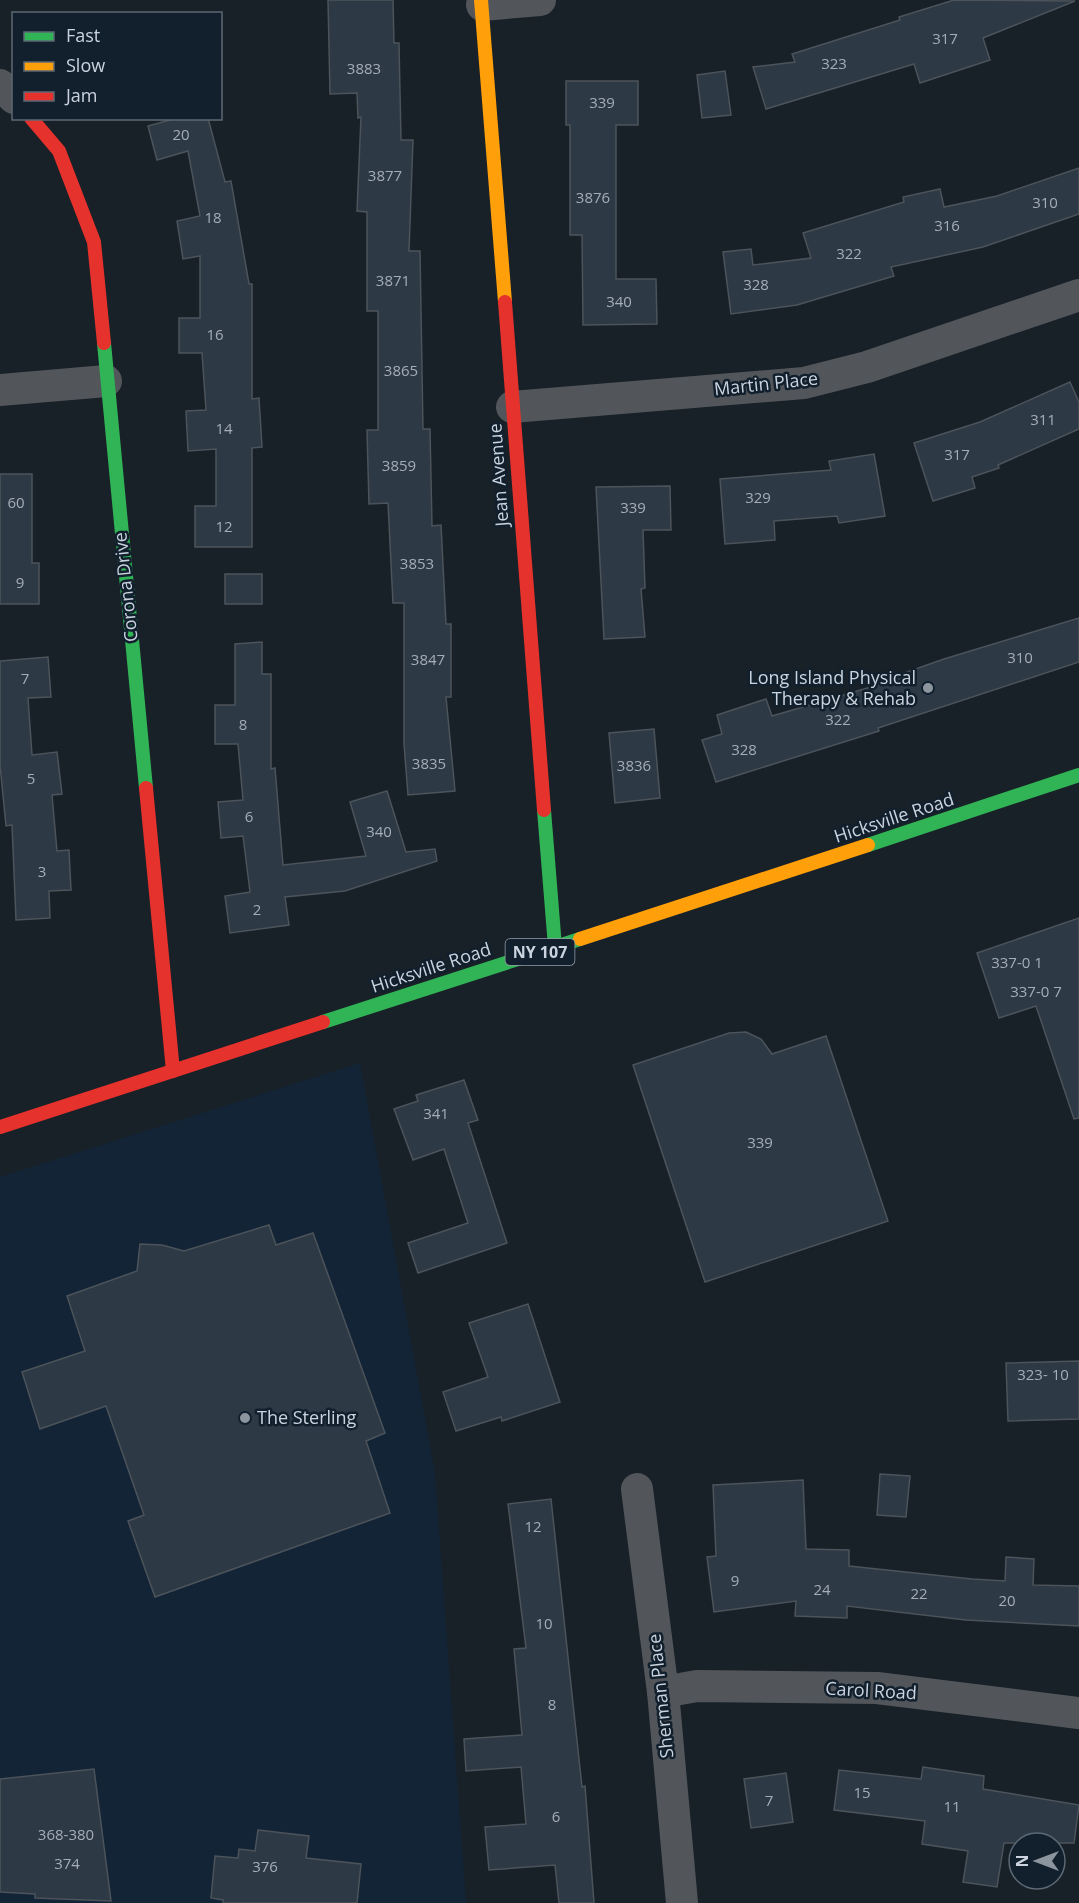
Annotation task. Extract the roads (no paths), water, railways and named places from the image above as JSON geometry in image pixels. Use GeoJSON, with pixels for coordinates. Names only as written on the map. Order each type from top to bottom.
{"type":"FeatureCollection","features":[{"type":"Feature","properties":{"kind":"street"},"geometry":{"type":"LineString","coordinates":[[482,2],[540,0]]}},
{"type":"Feature","properties":{"kind":"street","name":"Jean Avenue"},"geometry":{"type":"LineString","coordinates":[[482,2],[555,946]]}},
{"type":"Feature","properties":{"kind":"street"},"geometry":{"type":"LineString","coordinates":[[0,85],[12,96]]}},
{"type":"Feature","properties":{"kind":"street","name":"Corona Drive"},"geometry":{"type":"LineString","coordinates":[[33,120],[59,152],[94,242],[173,1071]]}},
{"type":"Feature","properties":{"kind":"street","name":"Martin Place"},"geometry":{"type":"LineString","coordinates":[[512,407],[804,383],[867,367],[1079,295]]}},
{"type":"Feature","properties":{"kind":"street"},"geometry":{"type":"LineString","coordinates":[[0,390],[106,381]]}},
{"type":"Feature","properties":{"kind":"street","name":"Hicksville Road"},"geometry":{"type":"LineString","coordinates":[[0,1127],[992,806],[1079,775]]}},
{"type":"Feature","properties":{"kind":"street","name":"Sherman Place"},"geometry":{"type":"LineString","coordinates":[[637,1489],[663,1692],[681,1903]]}},
{"type":"Feature","properties":{"kind":"street","name":"Carol Road"},"geometry":{"type":"LineString","coordinates":[[663,1692],[697,1686],[877,1688],[1079,1713]]}},
{"type":"Feature","properties":{"kind":"place","name":"Long Island Physical Therapy & Rehab"},"geometry":{"type":"Point","coordinates":[928,688]}},
{"type":"Feature","properties":{"kind":"place","name":"The Sterling"},"geometry":{"type":"Point","coordinates":[245,1418]}}]}
